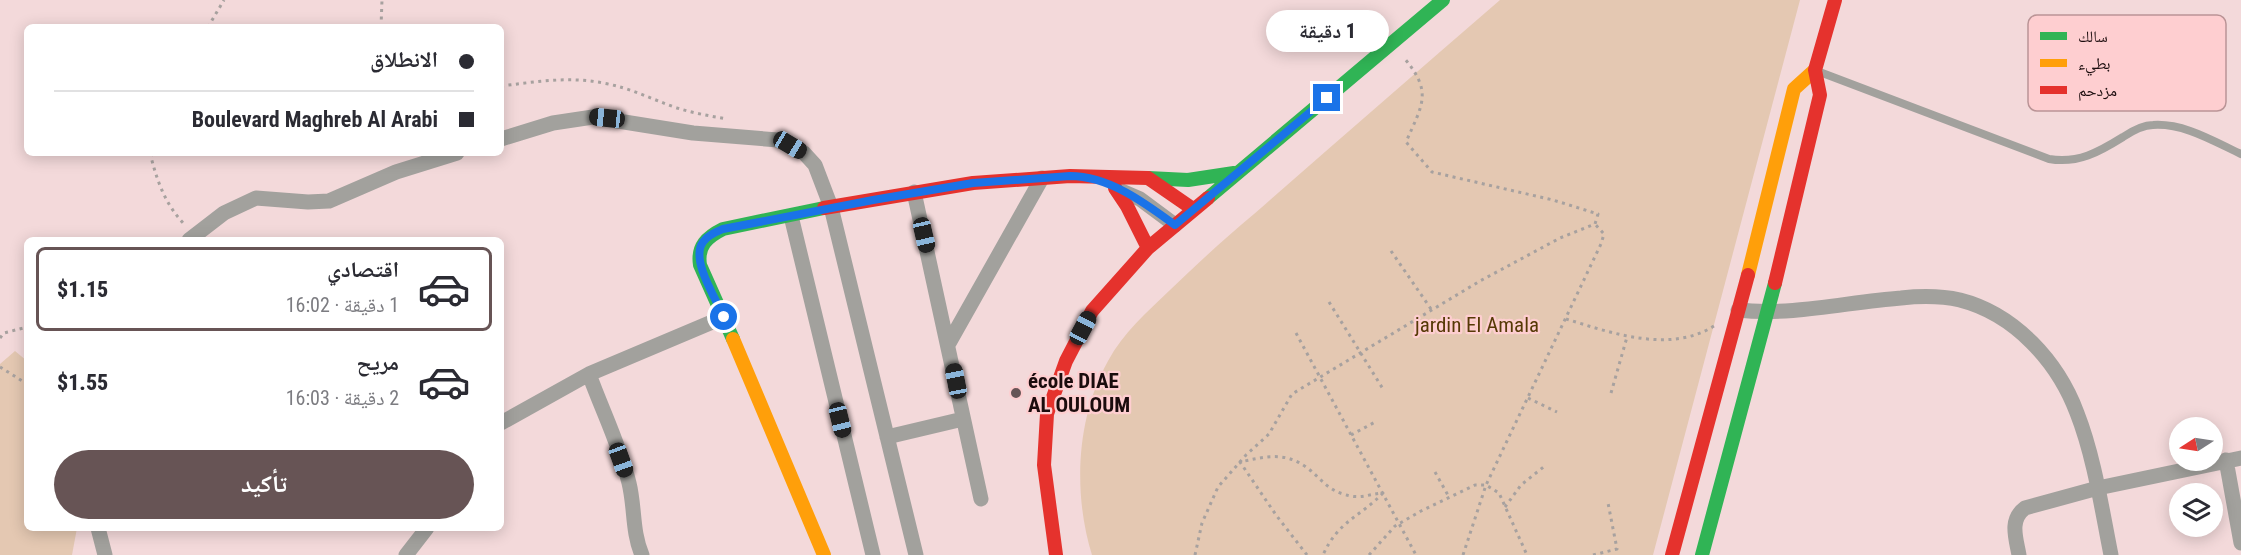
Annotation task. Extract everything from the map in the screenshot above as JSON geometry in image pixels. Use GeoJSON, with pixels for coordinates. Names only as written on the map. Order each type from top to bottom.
{"type":"FeatureCollection","features":[{"type":"Feature","properties":{"kind":"street"},"geometry":{"type":"LineString","coordinates":[[1056,555],[1044,465],[1047,414],[1066,360],[1092,311],[1148,248],[1443,0]]}},
{"type":"Feature","properties":{"kind":"street"},"geometry":{"type":"LineString","coordinates":[[1672,555],[1698,517],[1768,313],[1820,95],[1815,70],[1835,0]]}},
{"type":"Feature","properties":{"kind":"street"},"geometry":{"type":"LineString","coordinates":[[1702,555],[1698,517],[1738,310],[1794,89],[1815,70]]}},
{"type":"Feature","properties":{"kind":"street"},"geometry":{"type":"LineString","coordinates":[[504,138],[553,123],[593,117],[693,133],[778,140],[804,153],[815,165],[831,207],[916,555]]}},
{"type":"Feature","properties":{"kind":"street"},"geometry":{"type":"LineString","coordinates":[[192,237],[224,213],[256,198],[308,202],[329,201],[396,172],[447,156]]}},
{"type":"Feature","properties":{"kind":"street"},"geometry":{"type":"LineString","coordinates":[[824,555],[702,269],[699,258],[702,243],[710,235],[723,229],[831,207],[973,183],[1082,176],[1188,180],[1236,173]]}},
{"type":"Feature","properties":{"kind":"street"},"geometry":{"type":"LineString","coordinates":[[1082,176],[1140,199],[1175,225]]}},
{"type":"Feature","properties":{"kind":"street"},"geometry":{"type":"LineString","coordinates":[[949,343],[1042,178]]}},
{"type":"Feature","properties":{"kind":"street"},"geometry":{"type":"LineString","coordinates":[[1148,178],[1193,209]]}},
{"type":"Feature","properties":{"kind":"street"},"geometry":{"type":"LineString","coordinates":[[1115,188],[1127,206],[1148,248]]}},
{"type":"Feature","properties":{"kind":"street"},"geometry":{"type":"LineString","coordinates":[[914,192],[949,343],[981,499]]}},
{"type":"Feature","properties":{"kind":"street"},"geometry":{"type":"LineString","coordinates":[[791,216],[873,555]]}},
{"type":"Feature","properties":{"kind":"street"},"geometry":{"type":"LineString","coordinates":[[1738,310],[1768,313],[1901,298],[1959,300],[1985,309],[2023,334],[2056,374],[2078,414],[2098,488],[2111,555]]}},
{"type":"Feature","properties":{"kind":"street"},"geometry":{"type":"LineString","coordinates":[[504,421],[589,374],[724,317]]}},
{"type":"Feature","properties":{"kind":"street"},"geometry":{"type":"LineString","coordinates":[[589,374],[628,481],[634,505],[634,528],[642,555]]}},
{"type":"Feature","properties":{"kind":"street"},"geometry":{"type":"LineString","coordinates":[[887,437],[963,419]]}},
{"type":"Feature","properties":{"kind":"street"},"geometry":{"type":"LineString","coordinates":[[2019,555],[2015,522],[2020,512],[2030,506],[2098,488],[2234,459],[2241,543]]}},
{"type":"Feature","properties":{"kind":"street"},"geometry":{"type":"LineString","coordinates":[[99,531],[105,555]]}},
{"type":"Feature","properties":{"kind":"street"},"geometry":{"type":"LineString","coordinates":[[406,555],[425,531]]}},
{"type":"Feature","properties":{"kind":"lane"},"geometry":{"type":"LineString","coordinates":[[1815,70],[2049,159],[2076,160],[2094,154],[2140,127],[2152,124],[2176,126],[2241,154]]}},
{"type":"Feature","properties":{"kind":"path"},"geometry":{"type":"LineString","coordinates":[[210,24],[224,0]]}},
{"type":"Feature","properties":{"kind":"path"},"geometry":{"type":"LineString","coordinates":[[381,24],[382,0]]}},
{"type":"Feature","properties":{"kind":"path"},"geometry":{"type":"LineString","coordinates":[[1392,43],[1419,76],[1423,103],[1406,142],[1432,172],[1553,200],[1598,214],[1595,224]]}},
{"type":"Feature","properties":{"kind":"path"},"geometry":{"type":"LineString","coordinates":[[504,86],[554,80],[602,83],[630,89],[676,108],[728,119]]}},
{"type":"Feature","properties":{"kind":"path"},"geometry":{"type":"LineString","coordinates":[[151,156],[158,185],[190,237]]}},
{"type":"Feature","properties":{"kind":"path"},"geometry":{"type":"LineString","coordinates":[[1195,555],[1202,522],[1218,487],[1269,434],[1292,394],[1431,309],[1560,238],[1595,224]]}},
{"type":"Feature","properties":{"kind":"path"},"geometry":{"type":"LineString","coordinates":[[1463,555],[1486,485],[1601,244],[1604,234],[1595,224]]}},
{"type":"Feature","properties":{"kind":"path"},"geometry":{"type":"LineString","coordinates":[[1391,251],[1431,309]]}},
{"type":"Feature","properties":{"kind":"path"},"geometry":{"type":"LineString","coordinates":[[1329,302],[1383,388]]}},
{"type":"Feature","properties":{"kind":"path"},"geometry":{"type":"LineString","coordinates":[[1566,319],[1628,337],[1659,340],[1710,329],[1738,310]]}},
{"type":"Feature","properties":{"kind":"path"},"geometry":{"type":"LineString","coordinates":[[0,338],[4,333],[24,328]]}},
{"type":"Feature","properties":{"kind":"path"},"geometry":{"type":"LineString","coordinates":[[1296,333],[1416,555]]}},
{"type":"Feature","properties":{"kind":"path"},"geometry":{"type":"LineString","coordinates":[[1611,393],[1628,337]]}},
{"type":"Feature","properties":{"kind":"path"},"geometry":{"type":"LineString","coordinates":[[0,368],[24,382]]}},
{"type":"Feature","properties":{"kind":"path"},"geometry":{"type":"LineString","coordinates":[[1528,398],[1557,412]]}},
{"type":"Feature","properties":{"kind":"path"},"geometry":{"type":"LineString","coordinates":[[1351,435],[1377,421]]}},
{"type":"Feature","properties":{"kind":"path"},"geometry":{"type":"LineString","coordinates":[[1240,462],[1282,455],[1306,467],[1322,483],[1342,494],[1364,498],[1383,493]]}},
{"type":"Feature","properties":{"kind":"path"},"geometry":{"type":"LineString","coordinates":[[1240,462],[1307,555]]}},
{"type":"Feature","properties":{"kind":"path"},"geometry":{"type":"LineString","coordinates":[[1505,507],[1521,485],[1546,465]]}},
{"type":"Feature","properties":{"kind":"path"},"geometry":{"type":"LineString","coordinates":[[1436,472],[1449,497]]}},
{"type":"Feature","properties":{"kind":"path"},"geometry":{"type":"LineString","coordinates":[[1369,555],[1399,524],[1475,485],[1486,485],[1499,493],[1527,555]]}},
{"type":"Feature","properties":{"kind":"path"},"geometry":{"type":"LineString","coordinates":[[1323,555],[1339,528],[1383,493]]}},
{"type":"Feature","properties":{"kind":"path"},"geometry":{"type":"LineString","coordinates":[[1593,555],[1617,549],[1608,503]]}},
{"type":"Feature","properties":{"kind":"green space","name":"jardin El Amala"},"geometry":{"type":"Polygon","coordinates":[[[1500,0],[1800,0],[1653,555],[1092,555],[1082,507],[1080,482],[1084,431],[1097,383],[1121,341],[1144,315],[1222,242],[1500,0]]]}},
{"type":"Feature","properties":{"kind":"green space"},"geometry":{"type":"Polygon","coordinates":[[[15,351],[24,358],[24,531],[76,531],[72,555],[0,555],[0,364],[15,351]]]}},
{"type":"Feature","properties":{"kind":"traffic: fast"},"geometry":{"type":"LineString","coordinates":[[1208,198],[1443,0]]}},
{"type":"Feature","properties":{"kind":"traffic: fast"},"geometry":{"type":"LineString","coordinates":[[1148,178],[1188,180],[1234,173]]}},
{"type":"Feature","properties":{"kind":"traffic: fast"},"geometry":{"type":"LineString","coordinates":[[733,339],[700,265],[700,252],[704,243],[723,229],[824,208]]}},
{"type":"Feature","properties":{"kind":"traffic: fast"},"geometry":{"type":"LineString","coordinates":[[1702,555],[1775,283]]}},
{"type":"Feature","properties":{"kind":"traffic: slow"},"geometry":{"type":"LineString","coordinates":[[1748,275],[1794,89],[1815,70]]}},
{"type":"Feature","properties":{"kind":"traffic: slow"},"geometry":{"type":"LineString","coordinates":[[733,339],[824,555]]}},
{"type":"Feature","properties":{"kind":"traffic: jam"},"geometry":{"type":"LineString","coordinates":[[1775,283],[1820,95],[1815,70],[1835,0]]}},
{"type":"Feature","properties":{"kind":"traffic: jam"},"geometry":{"type":"LineString","coordinates":[[824,208],[973,183],[1070,176],[1148,178],[1193,209]]}},
{"type":"Feature","properties":{"kind":"traffic: jam"},"geometry":{"type":"LineString","coordinates":[[1115,188],[1127,206],[1148,248]]}},
{"type":"Feature","properties":{"kind":"traffic: jam"},"geometry":{"type":"LineString","coordinates":[[1056,555],[1044,465],[1047,414],[1066,361],[1092,311],[1148,248],[1208,198]]}},
{"type":"Feature","properties":{"kind":"traffic: jam"},"geometry":{"type":"LineString","coordinates":[[1672,555],[1748,275]]}},
{"type":"Feature","properties":{"kind":"place","name":"école DIAE AL OULOUM"},"geometry":{"type":"Point","coordinates":[1016,393]}},
{"type":"Feature","properties":{"kind":"route"},"geometry":{"type":"LineString","coordinates":[[724,317],[699,258],[702,243],[710,235],[723,229],[914,192],[973,183],[1070,176],[1082,176],[1140,199],[1175,225],[1327,98]]}}]}
